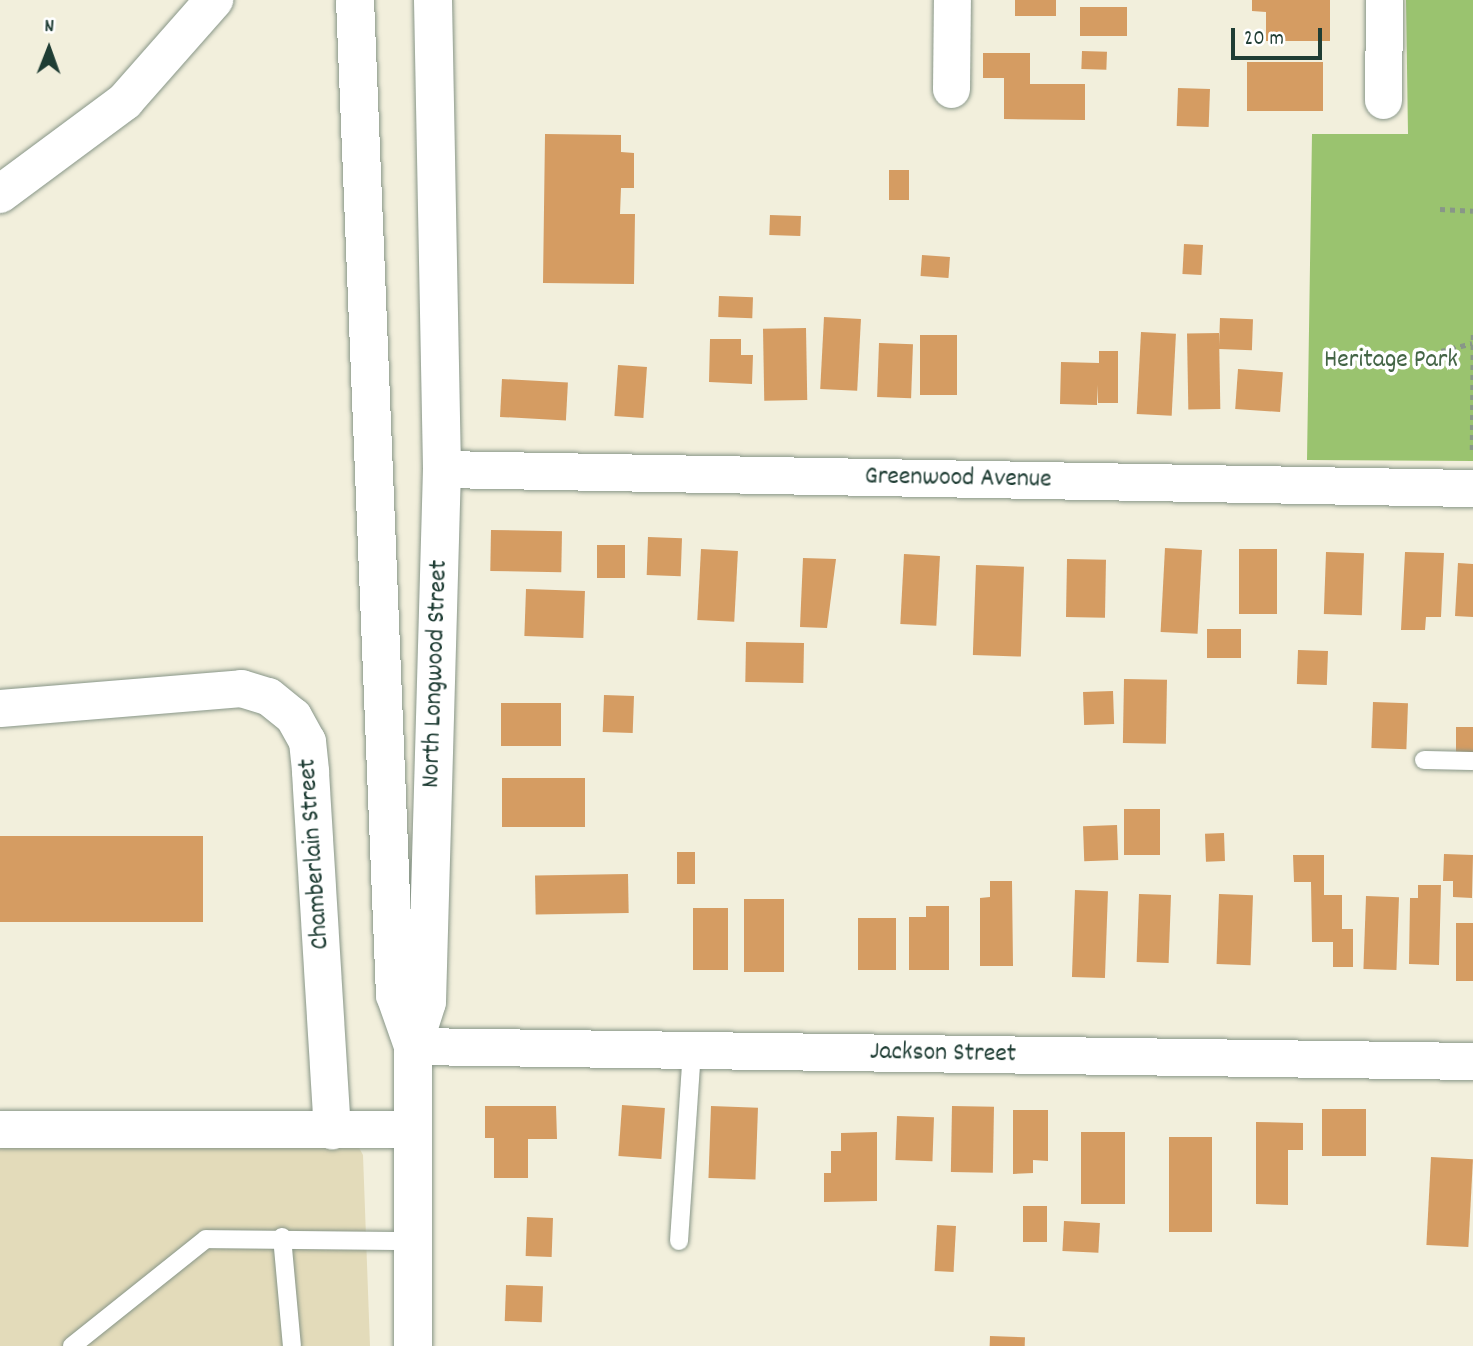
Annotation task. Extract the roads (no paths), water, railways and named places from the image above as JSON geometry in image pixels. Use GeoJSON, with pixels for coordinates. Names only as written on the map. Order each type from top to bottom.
{"type":"FeatureCollection","features":[{"type":"Feature","properties":{"kind":"main road"},"geometry":{"type":"LineString","coordinates":[[0,194],[125,101],[214,0]]}},
{"type":"Feature","properties":{"kind":"main road"},"geometry":{"type":"LineString","coordinates":[[355,0],[395,995],[413,1046]]}},
{"type":"Feature","properties":{"kind":"main road","name":"North Longwood Street"},"geometry":{"type":"LineString","coordinates":[[413,1346],[413,1046],[427,1002],[442,469],[433,0]]}},
{"type":"Feature","properties":{"kind":"street"},"geometry":{"type":"LineString","coordinates":[[951,0],[951,89]]}},
{"type":"Feature","properties":{"kind":"street"},"geometry":{"type":"LineString","coordinates":[[1383,100],[1384,0]]}},
{"type":"Feature","properties":{"kind":"street","name":"Greenwood Avenue"},"geometry":{"type":"LineString","coordinates":[[442,469],[1473,488]]}},
{"type":"Feature","properties":{"kind":"street","name":"Chamberlain Street"},"geometry":{"type":"LineString","coordinates":[[0,708],[241,688],[268,696],[293,716],[307,741],[310,772],[332,1130]]}},
{"type":"Feature","properties":{"kind":"street","name":"Jackson Street"},"geometry":{"type":"LineString","coordinates":[[413,1046],[1473,1061]]}},
{"type":"Feature","properties":{"kind":"street"},"geometry":{"type":"LineString","coordinates":[[0,1129],[412,1129]]}},
{"type":"Feature","properties":{"kind":"lane"},"geometry":{"type":"LineString","coordinates":[[1424,760],[1473,761]]}},
{"type":"Feature","properties":{"kind":"lane"},"geometry":{"type":"LineString","coordinates":[[679,1241],[692,1050]]}},
{"type":"Feature","properties":{"kind":"lane"},"geometry":{"type":"LineString","coordinates":[[282,1237],[292,1346]]}},
{"type":"Feature","properties":{"kind":"lane"},"geometry":{"type":"LineString","coordinates":[[72,1346],[206,1239],[282,1237],[412,1241]]}},
{"type":"Feature","properties":{"kind":"park label","name":"Heritage Park"},"geometry":{"type":"Point","coordinates":[1391,361]}}]}
